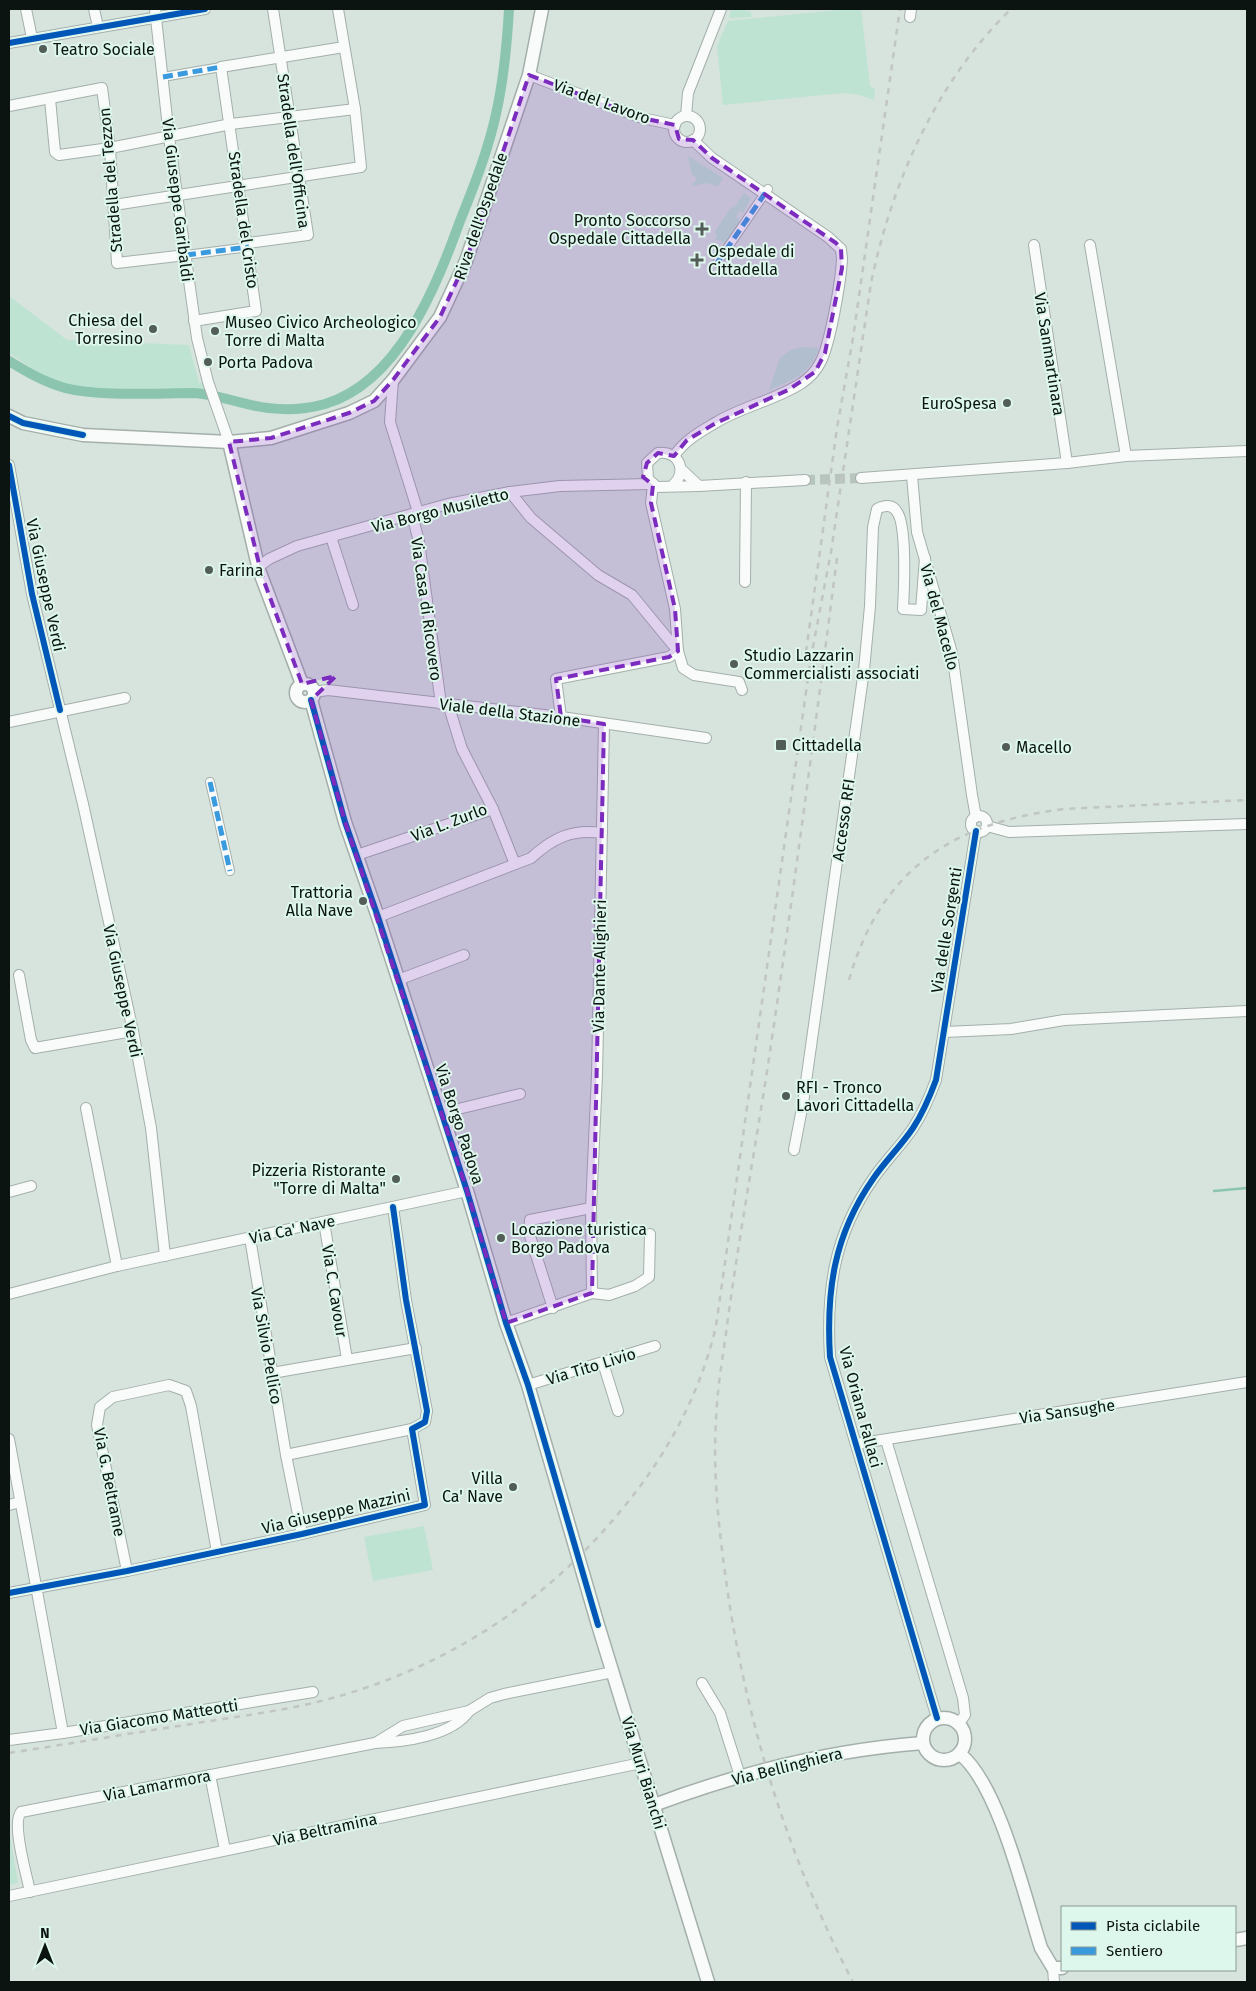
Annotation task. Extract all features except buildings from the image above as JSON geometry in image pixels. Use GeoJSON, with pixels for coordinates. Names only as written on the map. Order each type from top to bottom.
{"type":"FeatureCollection","features":[{"type":"Feature","properties":{"kind":"street"},"geometry":{"type":"LineString","coordinates":[[26,9],[32,38]]}},
{"type":"Feature","properties":{"kind":"street"},"geometry":{"type":"LineString","coordinates":[[94,9],[98,27]]}},
{"type":"Feature","properties":{"kind":"street"},"geometry":{"type":"LineString","coordinates":[[9,42],[98,27],[156,13],[205,9]]}},
{"type":"Feature","properties":{"kind":"street","name":"Stradella dell'Officina"},"geometry":{"type":"LineString","coordinates":[[249,245],[308,235],[272,9]]}},
{"type":"Feature","properties":{"kind":"street"},"geometry":{"type":"LineString","coordinates":[[114,206],[361,166],[355,109],[338,9]]}},
{"type":"Feature","properties":{"kind":"street","name":"Riva dell'Ospedale"},"geometry":{"type":"LineString","coordinates":[[9,416],[23,423],[83,435],[229,442],[271,438],[349,413],[374,401],[393,380],[440,317],[466,262],[529,75],[542,9]]}},
{"type":"Feature","properties":{"kind":"street"},"geometry":{"type":"LineString","coordinates":[[686,116],[688,93],[722,9]]}},
{"type":"Feature","properties":{"kind":"street","name":"Via Giuseppe Garibaldi"},"geometry":{"type":"LineString","coordinates":[[156,13],[169,138],[194,321],[208,382],[229,442]]}},
{"type":"Feature","properties":{"kind":"street"},"geometry":{"type":"LineString","coordinates":[[163,77],[344,47]]}},
{"type":"Feature","properties":{"kind":"street","name":"Stradella del Cristo"},"geometry":{"type":"LineString","coordinates":[[194,321],[256,311],[249,245],[221,67]]}},
{"type":"Feature","properties":{"kind":"street","name":"Via del Lavoro"},"geometry":{"type":"LineString","coordinates":[[529,75],[642,118],[674,125]]}},
{"type":"Feature","properties":{"kind":"street","name":"Stradella del Tezzon"},"geometry":{"type":"LineString","coordinates":[[50,99],[102,88],[110,148],[116,263],[186,255]]}},
{"type":"Feature","properties":{"kind":"street"},"geometry":{"type":"LineString","coordinates":[[9,106],[50,99],[56,154],[110,148],[169,138],[231,124],[355,109]]}},
{"type":"Feature","properties":{"kind":"street"},"geometry":{"type":"LineString","coordinates":[[686,116],[694,118],[698,123],[698,134],[693,140],[686,141],[679,138],[675,132],[674,125],[679,119],[686,116]]}},
{"type":"Feature","properties":{"kind":"street"},"geometry":{"type":"LineString","coordinates":[[674,456],[687,440],[724,418],[803,382],[814,372],[825,353],[842,268],[841,250],[828,237],[766,191],[712,158],[693,140]]}},
{"type":"Feature","properties":{"kind":"street"},"geometry":{"type":"LineString","coordinates":[[717,263],[766,191]]}},
{"type":"Feature","properties":{"kind":"street"},"geometry":{"type":"LineString","coordinates":[[186,255],[249,245]]}},
{"type":"Feature","properties":{"kind":"street"},"geometry":{"type":"LineString","coordinates":[[1090,245],[1126,456]]}},
{"type":"Feature","properties":{"kind":"street","name":"Via Sanmartinara"},"geometry":{"type":"LineString","coordinates":[[1034,246],[1067,463]]}},
{"type":"Feature","properties":{"kind":"street","name":"Via Casa di Ricovero"},"geometry":{"type":"LineString","coordinates":[[393,380],[390,422],[415,513],[446,707]]}},
{"type":"Feature","properties":{"kind":"street"},"geometry":{"type":"LineString","coordinates":[[229,442],[254,547],[295,671],[302,684],[297,689],[298,698],[304,702],[312,696]]}},
{"type":"Feature","properties":{"kind":"street"},"geometry":{"type":"LineString","coordinates":[[861,478],[912,476],[1126,456],[1247,451]]}},
{"type":"Feature","properties":{"kind":"street"},"geometry":{"type":"LineString","coordinates":[[626,485],[636,479],[654,455],[664,452],[674,456],[682,470],[699,486]]}},
{"type":"Feature","properties":{"kind":"street","name":"Via Giuseppe Verdi"},"geometry":{"type":"LineString","coordinates":[[9,465],[12,515],[60,710],[133,1031],[151,1128],[165,1256]]}},
{"type":"Feature","properties":{"kind":"street"},"geometry":{"type":"LineString","coordinates":[[645,468],[652,484],[651,502],[675,609],[678,651],[683,668],[694,676],[739,682],[742,690]]}},
{"type":"Feature","properties":{"kind":"street"},"geometry":{"type":"LineString","coordinates":[[652,484],[665,488],[673,485],[678,481],[682,470]]}},
{"type":"Feature","properties":{"kind":"street","name":"Via del Macello"},"geometry":{"type":"LineString","coordinates":[[912,476],[917,532],[952,652],[976,816],[972,820],[971,825],[976,832]]}},
{"type":"Feature","properties":{"kind":"street"},"geometry":{"type":"LineString","coordinates":[[673,485],[699,486],[805,480]]}},
{"type":"Feature","properties":{"kind":"street"},"geometry":{"type":"LineString","coordinates":[[745,582],[746,482]]}},
{"type":"Feature","properties":{"kind":"street","name":"Via Borgo Musiletto"},"geometry":{"type":"LineString","coordinates":[[262,571],[269,558],[298,546],[415,513],[510,492],[560,486],[652,484]]}},
{"type":"Feature","properties":{"kind":"street"},"geometry":{"type":"LineString","coordinates":[[510,492],[530,518],[598,575],[632,595],[678,651]]}},
{"type":"Feature","properties":{"kind":"street","name":"Accesso RFI"},"geometry":{"type":"LineString","coordinates":[[794,1150],[804,1103],[864,670],[870,606],[874,515],[877,509],[892,507],[897,510],[901,521],[904,577],[903,609],[920,611],[921,609],[925,558]]}},
{"type":"Feature","properties":{"kind":"street"},"geometry":{"type":"LineString","coordinates":[[331,537],[352,605]]}},
{"type":"Feature","properties":{"kind":"street"},"geometry":{"type":"LineString","coordinates":[[561,717],[556,679],[670,657],[678,651]]}},
{"type":"Feature","properties":{"kind":"street","name":"Viale della Stazione"},"geometry":{"type":"LineString","coordinates":[[312,696],[328,690],[446,707],[561,717],[706,738]]}},
{"type":"Feature","properties":{"kind":"street","name":"Via Borgo Padova"},"geometry":{"type":"LineString","coordinates":[[312,696],[345,822],[378,917],[467,1191],[506,1324],[528,1385],[581,1563]]}},
{"type":"Feature","properties":{"kind":"street"},"geometry":{"type":"LineString","coordinates":[[9,722],[125,698]]}},
{"type":"Feature","properties":{"kind":"street","name":"Via L. Zurlo"},"geometry":{"type":"LineString","coordinates":[[357,855],[493,809],[462,749],[446,707]]}},
{"type":"Feature","properties":{"kind":"street","name":"Via Dante Alighieri"},"geometry":{"type":"LineString","coordinates":[[592,1293],[590,1208],[598,1068],[604,724]]}},
{"type":"Feature","properties":{"kind":"street"},"geometry":{"type":"LineString","coordinates":[[210,782],[230,871]]}},
{"type":"Feature","properties":{"kind":"street"},"geometry":{"type":"LineString","coordinates":[[493,809],[515,864]]}},
{"type":"Feature","properties":{"kind":"street"},"geometry":{"type":"LineString","coordinates":[[976,816],[984,818],[987,826]]}},
{"type":"Feature","properties":{"kind":"street"},"geometry":{"type":"LineString","coordinates":[[987,826],[1009,832],[1247,824]]}},
{"type":"Feature","properties":{"kind":"street"},"geometry":{"type":"LineString","coordinates":[[976,832],[984,831],[987,826]]}},
{"type":"Feature","properties":{"kind":"street","name":"Via delle Sorgenti"},"geometry":{"type":"LineString","coordinates":[[945,1032],[976,832]]}},
{"type":"Feature","properties":{"kind":"street"},"geometry":{"type":"LineString","coordinates":[[378,917],[531,858],[548,842],[573,833],[602,833]]}},
{"type":"Feature","properties":{"kind":"street"},"geometry":{"type":"LineString","coordinates":[[398,980],[464,954]]}},
{"type":"Feature","properties":{"kind":"street"},"geometry":{"type":"LineString","coordinates":[[18,975],[31,1040],[35,1048],[133,1031]]}},
{"type":"Feature","properties":{"kind":"street"},"geometry":{"type":"LineString","coordinates":[[945,1032],[1011,1029],[1064,1020],[1247,1011]]}},
{"type":"Feature","properties":{"kind":"street","name":"Via Oriana Fallaci"},"geometry":{"type":"LineString","coordinates":[[937,1718],[830,1357],[828,1322],[832,1277],[846,1228],[861,1197],[914,1126],[926,1106],[936,1080],[945,1032]]}},
{"type":"Feature","properties":{"kind":"street"},"geometry":{"type":"LineString","coordinates":[[442,1113],[520,1094]]}},
{"type":"Feature","properties":{"kind":"street"},"geometry":{"type":"LineString","coordinates":[[86,1108],[117,1266]]}},
{"type":"Feature","properties":{"kind":"street"},"geometry":{"type":"LineString","coordinates":[[9,1192],[31,1186]]}},
{"type":"Feature","properties":{"kind":"street","name":"Via Ca' Nave"},"geometry":{"type":"LineString","coordinates":[[9,1294],[117,1266],[467,1191]]}},
{"type":"Feature","properties":{"kind":"street"},"geometry":{"type":"LineString","coordinates":[[286,1455],[412,1430],[425,1422],[427,1411],[393,1208]]}},
{"type":"Feature","properties":{"kind":"street"},"geometry":{"type":"LineString","coordinates":[[553,1308],[529,1233],[530,1220],[590,1208]]}},
{"type":"Feature","properties":{"kind":"street","name":"Via C. Cavour"},"geometry":{"type":"LineString","coordinates":[[324,1222],[347,1359]]}},
{"type":"Feature","properties":{"kind":"street"},"geometry":{"type":"LineString","coordinates":[[506,1324],[592,1293],[609,1295],[635,1286],[649,1277],[650,1234]]}},
{"type":"Feature","properties":{"kind":"street","name":"Via Silvio Pellico"},"geometry":{"type":"LineString","coordinates":[[250,1238],[286,1455],[302,1534]]}},
{"type":"Feature","properties":{"kind":"street","name":"Via Tito Livio"},"geometry":{"type":"LineString","coordinates":[[528,1385],[655,1346]]}},
{"type":"Feature","properties":{"kind":"street","name":"Via C. Cavour"},"geometry":{"type":"LineString","coordinates":[[272,1373],[416,1348]]}},
{"type":"Feature","properties":{"kind":"street"},"geometry":{"type":"LineString","coordinates":[[603,1363],[618,1411]]}},
{"type":"Feature","properties":{"kind":"street","name":"Via Sansughe"},"geometry":{"type":"LineString","coordinates":[[856,1444],[1247,1382]]}},
{"type":"Feature","properties":{"kind":"street","name":"Via G. Beltrame"},"geometry":{"type":"LineString","coordinates":[[127,1572],[97,1425],[100,1407],[113,1397],[169,1385],[186,1391],[191,1406],[217,1552]]}},
{"type":"Feature","properties":{"kind":"street","name":"Via Giuseppe Mazzini"},"geometry":{"type":"LineString","coordinates":[[9,1593],[127,1572],[425,1505],[412,1430]]}},
{"type":"Feature","properties":{"kind":"street","name":"Via Giacomo Matteotti"},"geometry":{"type":"LineString","coordinates":[[9,1440],[63,1732],[312,1692]]}},
{"type":"Feature","properties":{"kind":"street"},"geometry":{"type":"LineString","coordinates":[[886,1440],[963,1698],[965,1715],[959,1723]]}},
{"type":"Feature","properties":{"kind":"street"},"geometry":{"type":"LineString","coordinates":[[9,1505],[20,1502]]}},
{"type":"Feature","properties":{"kind":"street","name":"Via Muri Bianchi"},"geometry":{"type":"LineString","coordinates":[[581,1563],[612,1672],[708,1982]]}},
{"type":"Feature","properties":{"kind":"street","name":"Via Lamarmora"},"geometry":{"type":"LineString","coordinates":[[375,1743],[410,1723],[469,1711],[490,1698],[612,1672]]}},
{"type":"Feature","properties":{"kind":"street"},"geometry":{"type":"LineString","coordinates":[[702,1682],[720,1713],[740,1776]]}},
{"type":"Feature","properties":{"kind":"street","name":"Via Lamarmora"},"geometry":{"type":"LineString","coordinates":[[30,1892],[17,1827],[18,1816],[21,1812],[445,1731],[463,1720],[469,1711]]}},
{"type":"Feature","properties":{"kind":"street"},"geometry":{"type":"LineString","coordinates":[[937,1718],[953,1719],[959,1723],[966,1738],[960,1754],[947,1760],[938,1759],[927,1751],[923,1743],[926,1728],[937,1718]]}},
{"type":"Feature","properties":{"kind":"street"},"geometry":{"type":"LineString","coordinates":[[9,1740],[63,1732]]}},
{"type":"Feature","properties":{"kind":"street","name":"Via Bellinghiera"},"geometry":{"type":"LineString","coordinates":[[654,1805],[740,1776],[853,1749],[923,1743]]}},
{"type":"Feature","properties":{"kind":"street"},"geometry":{"type":"LineString","coordinates":[[960,1754],[978,1774],[992,1800],[1041,1948],[1058,1968],[1054,1982]]}},
{"type":"Feature","properties":{"kind":"street","name":"Via Beltramina"},"geometry":{"type":"LineString","coordinates":[[9,1896],[641,1763]]}},
{"type":"Feature","properties":{"kind":"street"},"geometry":{"type":"LineString","coordinates":[[210,1775],[225,1850]]}},
{"type":"Feature","properties":{"kind":"highlighted area"},"geometry":{"type":"Polygon","coordinates":[[[529,75],[642,118],[675,125],[679,139],[693,140],[712,158],[836,243],[841,249],[842,268],[825,353],[815,372],[788,390],[716,423],[687,440],[674,456],[658,453],[647,463],[643,477],[653,485],[651,503],[675,609],[678,651],[669,657],[556,679],[561,717],[604,724],[592,1293],[506,1323],[467,1191],[345,822],[311,700],[336,676],[302,684],[262,576],[229,442],[271,438],[349,413],[374,401],[393,380],[440,317],[466,261],[529,75]]]}},
{"type":"Feature","properties":{"kind":"green space"},"geometry":{"type":"Polygon","coordinates":[[[731,9],[756,9],[744,11],[751,12],[752,17],[729,18],[731,9]]]}},
{"type":"Feature","properties":{"kind":"green space"},"geometry":{"type":"Polygon","coordinates":[[[861,9],[870,86],[875,89],[874,100],[860,95],[843,93],[723,105],[717,46],[728,21],[861,9]]]}},
{"type":"Feature","properties":{"kind":"green space"},"geometry":{"type":"Polygon","coordinates":[[[688,156],[723,178],[718,186],[706,183],[692,186],[697,178],[692,175],[688,156]]]}},
{"type":"Feature","properties":{"kind":"green space"},"geometry":{"type":"Polygon","coordinates":[[[744,193],[751,198],[743,213],[739,211],[736,217],[740,221],[725,243],[715,239],[717,235],[714,233],[731,207],[734,208],[744,193]]]}},
{"type":"Feature","properties":{"kind":"green space"},"geometry":{"type":"Polygon","coordinates":[[[9,296],[67,340],[189,345],[199,383],[205,383],[208,390],[101,389],[68,385],[42,375],[9,353],[9,296]]]}},
{"type":"Feature","properties":{"kind":"green space"},"geometry":{"type":"Polygon","coordinates":[[[804,347],[817,348],[818,350],[810,365],[798,376],[769,390],[780,358],[791,350],[804,347]]]}},
{"type":"Feature","properties":{"kind":"green space"},"geometry":{"type":"Polygon","coordinates":[[[424,1526],[433,1570],[373,1581],[364,1537],[424,1526]]]}},
{"type":"Feature","properties":{"kind":"green space"},"geometry":{"type":"Polygon","coordinates":[[[9,1829],[18,1883],[9,1885],[9,1829]]]}},
{"type":"Feature","properties":{"kind":"waterway"},"geometry":{"type":"LineString","coordinates":[[9,361],[57,386],[94,393],[194,393],[267,408],[286,409],[306,408],[325,404],[351,393],[374,375],[394,354],[411,329],[439,274],[485,155],[493,128],[503,75],[509,9]]}},
{"type":"Feature","properties":{"kind":"waterway"},"geometry":{"type":"LineString","coordinates":[[1214,1191],[1247,1188]]}},
{"type":"Feature","properties":{"kind":"tunnel"},"geometry":{"type":"LineString","coordinates":[[805,480],[861,478]]}},
{"type":"Feature","properties":{"kind":"railway"},"geometry":{"type":"LineString","coordinates":[[806,652],[837,428],[853,338],[900,9]]}},
{"type":"Feature","properties":{"kind":"railway"},"geometry":{"type":"LineString","coordinates":[[9,1753],[290,1708],[367,1687],[409,1671],[448,1652],[486,1630],[556,1578],[618,1514],[665,1449],[690,1402],[709,1352],[716,1326],[811,657],[831,552],[871,283],[880,245],[905,171],[939,101],[960,68],[1011,9]]}},
{"type":"Feature","properties":{"kind":"railway"},"geometry":{"type":"LineString","coordinates":[[837,558],[804,812],[768,1065],[721,1366],[715,1458],[718,1516],[725,1573],[733,1626],[756,1731],[771,1783],[807,1884],[853,1982]]}},
{"type":"Feature","properties":{"kind":"railway"},"geometry":{"type":"LineString","coordinates":[[849,980],[863,941],[880,908],[902,881],[926,858],[955,840],[988,826],[1024,816],[1064,809],[1247,800]]}},
{"type":"Feature","properties":{"kind":"marked path"},"geometry":{"type":"LineString","coordinates":[[163,77],[221,67]]}},
{"type":"Feature","properties":{"kind":"marked path"},"geometry":{"type":"LineString","coordinates":[[717,263],[768,189]]}},
{"type":"Feature","properties":{"kind":"marked path"},"geometry":{"type":"LineString","coordinates":[[186,255],[249,247]]}},
{"type":"Feature","properties":{"kind":"marked path"},"geometry":{"type":"LineString","coordinates":[[210,782],[230,871]]}},
{"type":"Feature","properties":{"kind":"cycle path"},"geometry":{"type":"LineString","coordinates":[[9,43],[205,9]]}},
{"type":"Feature","properties":{"kind":"cycle path"},"geometry":{"type":"LineString","coordinates":[[9,416],[23,423],[83,435]]}},
{"type":"Feature","properties":{"kind":"cycle path"},"geometry":{"type":"LineString","coordinates":[[9,465],[32,594],[60,710]]}},
{"type":"Feature","properties":{"kind":"cycle path"},"geometry":{"type":"LineString","coordinates":[[311,700],[345,822],[378,917],[467,1191],[506,1323],[528,1385],[598,1625]]}},
{"type":"Feature","properties":{"kind":"cycle path"},"geometry":{"type":"LineString","coordinates":[[937,1718],[830,1357],[830,1309],[835,1264],[849,1221],[873,1179],[917,1122],[936,1080],[976,831]]}},
{"type":"Feature","properties":{"kind":"cycle path"},"geometry":{"type":"LineString","coordinates":[[9,1593],[127,1571],[302,1534],[425,1505],[412,1429],[425,1422],[427,1411],[406,1300],[393,1207]]}},
{"type":"Feature","properties":{"kind":"place","name":"Teatro Sociale"},"geometry":{"type":"Point","coordinates":[43,49]}},
{"type":"Feature","properties":{"kind":"place","name":"Pronto Soccorso Ospedale Cittadella"},"geometry":{"type":"Point","coordinates":[702,229]}},
{"type":"Feature","properties":{"kind":"place","name":"Ospedale di Cittadella"},"geometry":{"type":"Point","coordinates":[697,260]}},
{"type":"Feature","properties":{"kind":"place","name":"Chiesa del Torresino"},"geometry":{"type":"Point","coordinates":[153,329]}},
{"type":"Feature","properties":{"kind":"place","name":"Museo Civico Archeologico Torre di Malta"},"geometry":{"type":"Point","coordinates":[215,331]}},
{"type":"Feature","properties":{"kind":"place","name":"Porta Padova"},"geometry":{"type":"Point","coordinates":[208,362]}},
{"type":"Feature","properties":{"kind":"place","name":"EuroSpesa"},"geometry":{"type":"Point","coordinates":[1007,403]}},
{"type":"Feature","properties":{"kind":"place","name":"Farina"},"geometry":{"type":"Point","coordinates":[209,570]}},
{"type":"Feature","properties":{"kind":"place","name":"Studio Lazzarin Commercialisti associati"},"geometry":{"type":"Point","coordinates":[734,664]}},
{"type":"Feature","properties":{"kind":"place","name":"Cittadella"},"geometry":{"type":"Point","coordinates":[781,745]}},
{"type":"Feature","properties":{"kind":"place","name":"Macello"},"geometry":{"type":"Point","coordinates":[1006,747]}},
{"type":"Feature","properties":{"kind":"place","name":"Trattoria Alla Nave"},"geometry":{"type":"Point","coordinates":[363,901]}},
{"type":"Feature","properties":{"kind":"place","name":"RFI - Tronco Lavori Cittadella"},"geometry":{"type":"Point","coordinates":[786,1096]}},
{"type":"Feature","properties":{"kind":"place","name":"Pizzeria Ristorante \"Torre di Malta\""},"geometry":{"type":"Point","coordinates":[396,1179]}},
{"type":"Feature","properties":{"kind":"place","name":"Locazione turistica Borgo Padova"},"geometry":{"type":"Point","coordinates":[501,1238]}},
{"type":"Feature","properties":{"kind":"place","name":"Villa Ca' Nave"},"geometry":{"type":"Point","coordinates":[513,1487]}}]}
